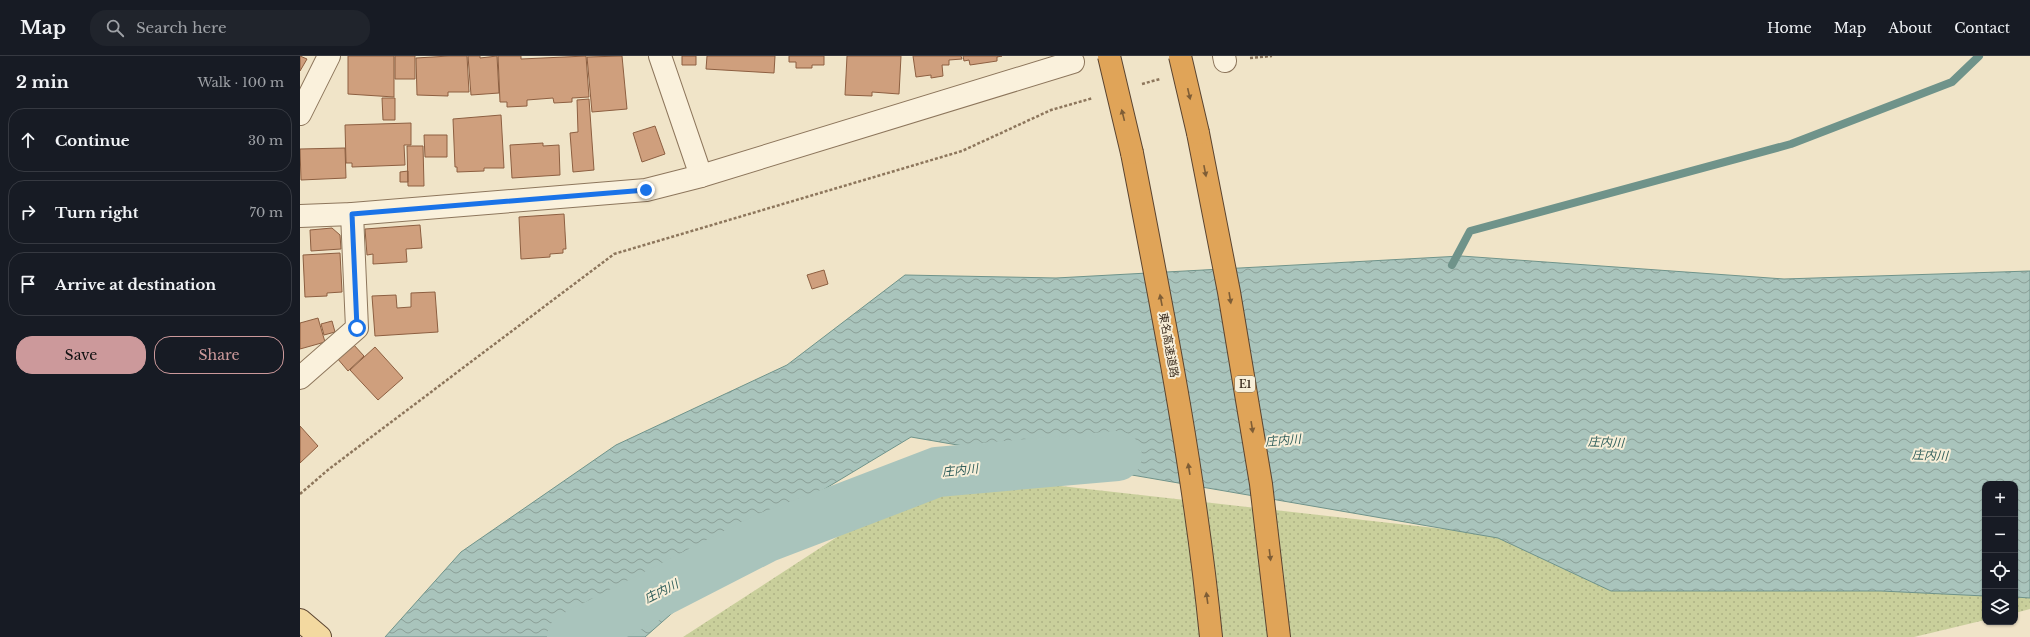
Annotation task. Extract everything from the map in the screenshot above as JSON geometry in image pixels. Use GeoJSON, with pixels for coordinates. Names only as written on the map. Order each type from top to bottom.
{"type":"FeatureCollection","features":[{"type":"Feature","properties":{"kind":"highway","name":"東名高速道路"},"geometry":{"type":"LineString","coordinates":[[1109,56],[1132,153],[1170,349],[1193,496],[1211,637]]}},
{"type":"Feature","properties":{"kind":"highway","name":"E1"},"geometry":{"type":"LineString","coordinates":[[1180,56],[1198,132],[1229,292],[1261,484],[1279,637]]}},
{"type":"Feature","properties":{"kind":"main road"},"geometry":{"type":"LineString","coordinates":[[300,620],[320,637]]}},
{"type":"Feature","properties":{"kind":"street"},"geometry":{"type":"LineString","coordinates":[[300,114],[329,56]]}},
{"type":"Feature","properties":{"kind":"street"},"geometry":{"type":"LineString","coordinates":[[660,56],[701,176]]}},
{"type":"Feature","properties":{"kind":"street"},"geometry":{"type":"LineString","coordinates":[[300,216],[352,214],[646,190],[701,176],[1073,59]]}},
{"type":"Feature","properties":{"kind":"street"},"geometry":{"type":"LineString","coordinates":[[300,378],[357,328],[352,214]]}},
{"type":"Feature","properties":{"kind":"path"},"geometry":{"type":"LineString","coordinates":[[1225,58],[1272,56]]}},
{"type":"Feature","properties":{"kind":"path"},"geometry":{"type":"LineString","coordinates":[[1134,86],[1165,78]]}},
{"type":"Feature","properties":{"kind":"path"},"geometry":{"type":"LineString","coordinates":[[300,494],[329,469],[614,254],[962,151],[1051,110],[1097,97]]}},
{"type":"Feature","properties":{"kind":"green space"},"geometry":{"type":"Polygon","coordinates":[[[937,472],[1982,590],[1982,621],[1914,637],[683,637],[937,472]]]}},
{"type":"Feature","properties":{"kind":"green space"},"geometry":{"type":"Polygon","coordinates":[[[2018,594],[2030,595],[2030,609],[2018,612],[2018,594]]]}},
{"type":"Feature","properties":{"kind":"water"},"geometry":{"type":"Polygon","coordinates":[[[1461,256],[1784,279],[2030,271],[2030,598],[2018,597],[2018,481],[1982,481],[1982,596],[1881,591],[1611,591],[1498,538],[911,437],[788,511],[645,637],[385,637],[461,552],[616,445],[787,365],[905,275],[1056,278],[1461,256]]]}},
{"type":"Feature","properties":{"kind":"building"},"geometry":{"type":"Polygon","coordinates":[[[300,56],[307,59],[300,71],[300,56]]]}},
{"type":"Feature","properties":{"kind":"building"},"geometry":{"type":"Polygon","coordinates":[[[348,56],[394,56],[394,97],[348,94],[348,56]]]}},
{"type":"Feature","properties":{"kind":"building"},"geometry":{"type":"Polygon","coordinates":[[[395,56],[415,56],[415,79],[395,79],[395,56]]]}},
{"type":"Feature","properties":{"kind":"building"},"geometry":{"type":"Polygon","coordinates":[[[467,56],[469,92],[448,92],[448,96],[417,95],[416,58],[467,56]]]}},
{"type":"Feature","properties":{"kind":"building"},"geometry":{"type":"Polygon","coordinates":[[[468,56],[480,56],[480,58],[497,56],[499,93],[471,95],[468,56]]]}},
{"type":"Feature","properties":{"kind":"building"},"geometry":{"type":"Polygon","coordinates":[[[498,56],[521,56],[521,59],[586,56],[589,97],[572,98],[572,102],[554,103],[553,98],[527,100],[527,106],[507,107],[507,102],[500,102],[498,56]]]}},
{"type":"Feature","properties":{"kind":"building"},"geometry":{"type":"Polygon","coordinates":[[[622,56],[627,109],[592,112],[587,57],[622,56]]]}},
{"type":"Feature","properties":{"kind":"building"},"geometry":{"type":"Polygon","coordinates":[[[682,56],[696,56],[696,65],[682,65],[682,56]]]}},
{"type":"Feature","properties":{"kind":"building"},"geometry":{"type":"Polygon","coordinates":[[[707,56],[775,56],[774,73],[706,69],[707,56]]]}},
{"type":"Feature","properties":{"kind":"building"},"geometry":{"type":"Polygon","coordinates":[[[789,56],[824,56],[824,65],[812,65],[812,68],[796,68],[796,62],[789,62],[789,56]]]}},
{"type":"Feature","properties":{"kind":"building"},"geometry":{"type":"Polygon","coordinates":[[[847,56],[901,56],[899,94],[872,92],[872,96],[845,95],[847,56]]]}},
{"type":"Feature","properties":{"kind":"building"},"geometry":{"type":"Polygon","coordinates":[[[913,56],[961,56],[962,59],[949,60],[949,65],[942,65],[943,76],[931,78],[931,75],[916,77],[913,56]]]}},
{"type":"Feature","properties":{"kind":"building"},"geometry":{"type":"Polygon","coordinates":[[[963,56],[1002,56],[997,57],[997,61],[970,65],[969,60],[964,61],[963,56]]]}},
{"type":"Feature","properties":{"kind":"building"},"geometry":{"type":"Polygon","coordinates":[[[382,98],[395,98],[395,120],[383,120],[382,98]]]}},
{"type":"Feature","properties":{"kind":"building"},"geometry":{"type":"Polygon","coordinates":[[[589,99],[594,170],[573,172],[570,133],[578,132],[577,100],[589,99]]]}},
{"type":"Feature","properties":{"kind":"building"},"geometry":{"type":"Polygon","coordinates":[[[501,115],[504,168],[484,168],[484,171],[457,172],[457,167],[455,167],[453,119],[501,115]]]}},
{"type":"Feature","properties":{"kind":"building"},"geometry":{"type":"Polygon","coordinates":[[[411,123],[411,145],[404,145],[405,165],[352,167],[352,163],[346,163],[345,125],[411,123]]]}},
{"type":"Feature","properties":{"kind":"building"},"geometry":{"type":"Polygon","coordinates":[[[655,126],[665,154],[642,162],[633,133],[655,126]]]}},
{"type":"Feature","properties":{"kind":"building"},"geometry":{"type":"Polygon","coordinates":[[[424,135],[447,135],[447,157],[425,157],[424,135]]]}},
{"type":"Feature","properties":{"kind":"building"},"geometry":{"type":"Polygon","coordinates":[[[543,143],[543,146],[559,145],[560,175],[512,178],[510,145],[543,143]]]}},
{"type":"Feature","properties":{"kind":"building"},"geometry":{"type":"Polygon","coordinates":[[[407,146],[423,146],[424,186],[408,186],[407,146]]]}},
{"type":"Feature","properties":{"kind":"building"},"geometry":{"type":"Polygon","coordinates":[[[345,148],[346,178],[301,180],[300,149],[345,148]]]}},
{"type":"Feature","properties":{"kind":"building"},"geometry":{"type":"Polygon","coordinates":[[[408,171],[408,182],[400,182],[400,172],[408,171]]]}},
{"type":"Feature","properties":{"kind":"building"},"geometry":{"type":"Polygon","coordinates":[[[564,214],[566,249],[563,249],[563,253],[550,254],[550,257],[521,259],[519,217],[564,214]]]}},
{"type":"Feature","properties":{"kind":"building"},"geometry":{"type":"Polygon","coordinates":[[[420,225],[422,248],[406,249],[407,262],[373,264],[373,254],[367,255],[365,229],[420,225]]]}},
{"type":"Feature","properties":{"kind":"building"},"geometry":{"type":"Polygon","coordinates":[[[332,228],[340,235],[341,249],[311,251],[310,230],[332,228]]]}},
{"type":"Feature","properties":{"kind":"building"},"geometry":{"type":"Polygon","coordinates":[[[340,253],[342,292],[327,293],[327,296],[305,297],[303,255],[340,253]]]}},
{"type":"Feature","properties":{"kind":"building"},"geometry":{"type":"Polygon","coordinates":[[[824,270],[828,284],[812,289],[807,275],[824,270]]]}},
{"type":"Feature","properties":{"kind":"building"},"geometry":{"type":"Polygon","coordinates":[[[435,292],[438,332],[375,336],[372,296],[396,295],[397,308],[411,307],[411,293],[435,292]]]}},
{"type":"Feature","properties":{"kind":"building"},"geometry":{"type":"Polygon","coordinates":[[[318,318],[325,342],[300,349],[300,323],[318,318]]]}},
{"type":"Feature","properties":{"kind":"building"},"geometry":{"type":"Polygon","coordinates":[[[332,321],[335,332],[324,335],[321,324],[332,321]]]}},
{"type":"Feature","properties":{"kind":"building"},"geometry":{"type":"Polygon","coordinates":[[[353,344],[364,356],[348,371],[337,358],[353,344]]]}},
{"type":"Feature","properties":{"kind":"building"},"geometry":{"type":"Polygon","coordinates":[[[375,347],[403,378],[378,400],[350,370],[375,347]]]}},
{"type":"Feature","properties":{"kind":"building"},"geometry":{"type":"Polygon","coordinates":[[[300,426],[318,446],[300,463],[300,426]]]}},
{"type":"Feature","properties":{"kind":"waterway"},"geometry":{"type":"LineString","coordinates":[[1452,265],[1470,231],[1791,144],[1952,82],[1979,56]]}},
{"type":"Feature","properties":{"kind":"waterway","name":"庄内川"},"geometry":{"type":"LineString","coordinates":[[572,637],[765,538],[937,472],[1117,456]]}},
{"type":"Feature","properties":{"kind":"route"},"geometry":{"type":"LineString","coordinates":[[357,328],[352,214],[646,190]]}}]}
